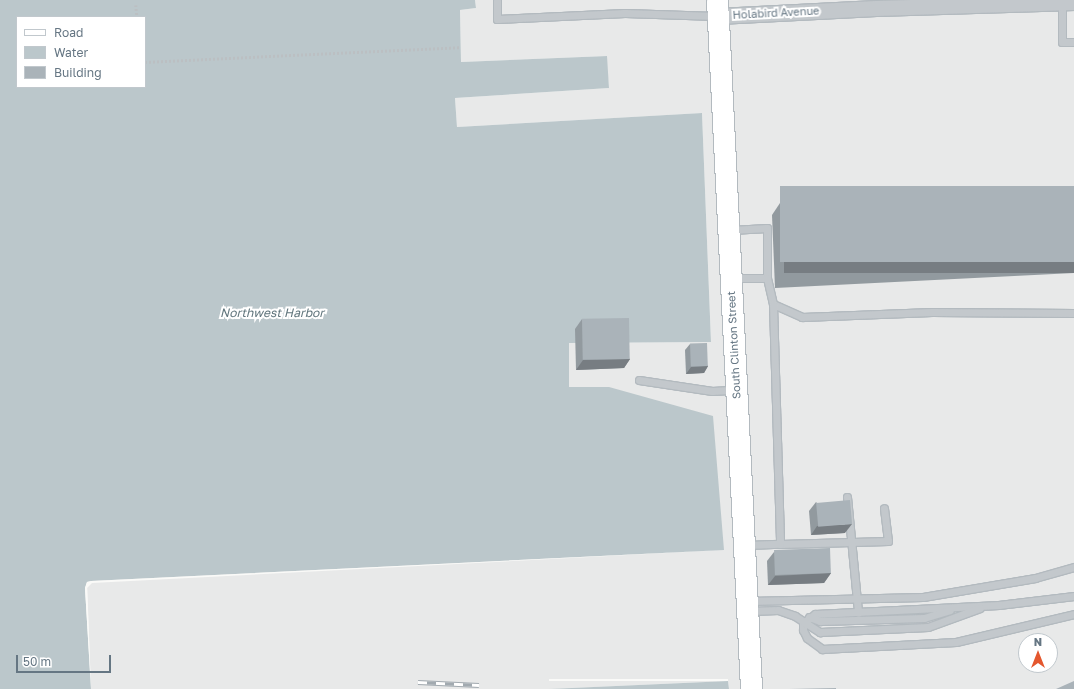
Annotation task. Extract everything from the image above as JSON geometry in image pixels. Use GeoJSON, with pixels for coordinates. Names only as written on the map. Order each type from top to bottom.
{"type":"FeatureCollection","features":[{"type":"Feature","properties":{"kind":"main road","name":"South Clinton Street"},"geometry":{"type":"LineString","coordinates":[[717,8],[751,689]]}},
{"type":"Feature","properties":{"kind":"street","name":"Holabird Avenue"},"geometry":{"type":"LineString","coordinates":[[717,8],[989,2],[1068,2]]}},
{"type":"Feature","properties":{"kind":"lane"},"geometry":{"type":"LineString","coordinates":[[496,0],[497,18],[717,8]]}},
{"type":"Feature","properties":{"kind":"lane"},"geometry":{"type":"LineString","coordinates":[[1068,2],[1062,42],[1074,42]]}},
{"type":"Feature","properties":{"kind":"lane"},"geometry":{"type":"LineString","coordinates":[[728,230],[766,228],[767,278],[773,304],[780,544]]}},
{"type":"Feature","properties":{"kind":"lane"},"geometry":{"type":"LineString","coordinates":[[731,279],[767,278]]}},
{"type":"Feature","properties":{"kind":"lane"},"geometry":{"type":"LineString","coordinates":[[773,304],[802,317],[932,312],[1074,313]]}},
{"type":"Feature","properties":{"kind":"lane"},"geometry":{"type":"LineString","coordinates":[[639,380],[712,391],[736,390]]}},
{"type":"Feature","properties":{"kind":"lane"},"geometry":{"type":"LineString","coordinates":[[847,497],[858,612]]}},
{"type":"Feature","properties":{"kind":"lane"},"geometry":{"type":"LineString","coordinates":[[744,545],[888,541],[884,508]]}},
{"type":"Feature","properties":{"kind":"lane"},"geometry":{"type":"LineString","coordinates":[[747,606],[923,597],[1036,578],[1074,567]]}},
{"type":"Feature","properties":{"kind":"lane"},"geometry":{"type":"LineString","coordinates":[[806,620],[815,614],[988,605],[1074,596]]}},
{"type":"Feature","properties":{"kind":"lane"},"geometry":{"type":"LineString","coordinates":[[806,620],[820,632],[928,627],[988,605]]}},
{"type":"Feature","properties":{"kind":"lane"},"geometry":{"type":"LineString","coordinates":[[747,606],[778,610],[806,620],[820,621],[924,618],[960,606]]}},
{"type":"Feature","properties":{"kind":"lane"},"geometry":{"type":"LineString","coordinates":[[806,620],[805,634],[815,645],[822,648],[836,649],[956,642],[1074,614]]}},
{"type":"Feature","properties":{"kind":"path"},"geometry":{"type":"LineString","coordinates":[[136,5],[137,16]]}},
{"type":"Feature","properties":{"kind":"path"},"geometry":{"type":"LineString","coordinates":[[146,62],[460,47]]}},
{"type":"Feature","properties":{"kind":"shaded area"},"geometry":{"type":"Polygon","coordinates":[[[475,0],[1074,0],[1074,689],[729,689],[728,681],[549,689],[91,689],[87,582],[609,387],[569,387],[569,343],[711,342],[702,113],[457,127],[455,98],[609,88],[606,56],[461,62],[460,10],[476,8],[475,0]]]}},
{"type":"Feature","properties":{"kind":"water","name":"Northwest Harbor"},"geometry":{"type":"Polygon","coordinates":[[[0,0],[475,0],[476,8],[460,10],[461,62],[607,56],[609,88],[455,98],[457,127],[702,113],[711,342],[569,343],[569,387],[609,387],[713,416],[724,550],[91,581],[87,582],[85,588],[91,689],[0,689],[0,0]]]}},
{"type":"Feature","properties":{"kind":"water"},"geometry":{"type":"Polygon","coordinates":[[[728,681],[729,689],[549,689],[728,681]]]}},
{"type":"Feature","properties":{"kind":"pier"},"geometry":{"type":"Polygon","coordinates":[[[724,550],[92,583],[87,588],[91,689],[85,588],[87,582],[91,581],[724,550]]]}},
{"type":"Feature","properties":{"kind":"pier"},"geometry":{"type":"Polygon","coordinates":[[[549,679],[728,679],[728,681],[549,681],[549,679]]]}},
{"type":"Feature","properties":{"kind":"building"},"geometry":{"type":"Polygon","coordinates":[[[780,186],[1074,186],[1074,262],[780,262],[780,186]]]}},
{"type":"Feature","properties":{"kind":"building"},"geometry":{"type":"Polygon","coordinates":[[[629,318],[630,359],[583,360],[582,319],[629,318]]]}},
{"type":"Feature","properties":{"kind":"building"},"geometry":{"type":"Polygon","coordinates":[[[707,343],[708,366],[691,367],[690,344],[707,343]]]}},
{"type":"Feature","properties":{"kind":"building"},"geometry":{"type":"Polygon","coordinates":[[[850,500],[852,524],[818,527],[816,503],[850,500]]]}},
{"type":"Feature","properties":{"kind":"building"},"geometry":{"type":"Polygon","coordinates":[[[830,548],[831,573],[775,575],[774,550],[830,548]]]}},
{"type":"Feature","properties":{"kind":"building"},"geometry":{"type":"Polygon","coordinates":[[[1074,681],[1074,689],[1056,689],[1074,681]]]}},
{"type":"Feature","properties":{"kind":"building"},"geometry":{"type":"Polygon","coordinates":[[[836,688],[836,689],[789,689],[836,688]]]}},
{"type":"Feature","properties":{"kind":"railway"},"geometry":{"type":"LineString","coordinates":[[418,682],[479,685]]}}]}
